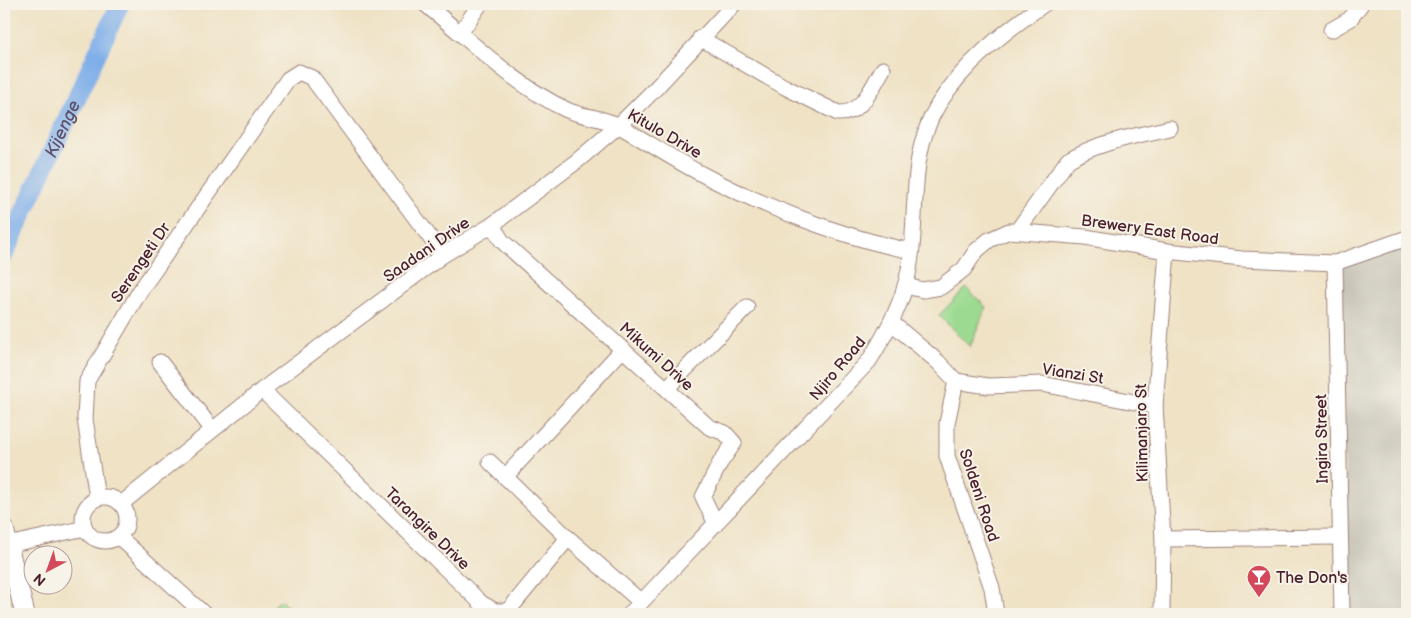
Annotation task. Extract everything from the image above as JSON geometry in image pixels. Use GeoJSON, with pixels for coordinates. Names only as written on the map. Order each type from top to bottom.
{"type":"FeatureCollection","features":[{"type":"Feature","properties":{"kind":"main road"},"geometry":{"type":"LineString","coordinates":[[5,538],[25,614]]}},
{"type":"Feature","properties":{"kind":"street","name":"Kitulo Drive"},"geometry":{"type":"LineString","coordinates":[[425,4],[509,73],[541,96],[567,110],[619,125],[697,171],[740,193],[841,232],[879,244],[911,251]]}},
{"type":"Feature","properties":{"kind":"street"},"geometry":{"type":"LineString","coordinates":[[461,32],[480,4]]}},
{"type":"Feature","properties":{"kind":"street","name":"Saadani Drive"},"geometry":{"type":"LineString","coordinates":[[121,504],[262,390],[442,255],[492,225],[577,161],[619,125],[655,89],[700,38],[734,4]]}},
{"type":"Feature","properties":{"kind":"street","name":"Njiro Road"},"geometry":{"type":"LineString","coordinates":[[630,614],[869,362],[892,323],[905,286],[911,251],[916,179],[924,139],[938,106],[970,63],[1024,10],[1044,4]]}},
{"type":"Feature","properties":{"kind":"street"},"geometry":{"type":"LineString","coordinates":[[1331,30],[1350,19],[1361,4]]}},
{"type":"Feature","properties":{"kind":"street"},"geometry":{"type":"LineString","coordinates":[[700,38],[785,87],[838,113],[846,114],[854,111],[867,96],[883,69]]}},
{"type":"Feature","properties":{"kind":"street","name":"Serengeti Dr"},"geometry":{"type":"LineString","coordinates":[[97,498],[85,419],[87,381],[124,316],[155,269],[288,79],[299,72],[312,78],[442,255]]}},
{"type":"Feature","properties":{"kind":"street"},"geometry":{"type":"LineString","coordinates":[[1017,231],[1068,160],[1078,154],[1119,140],[1170,128]]}},
{"type":"Feature","properties":{"kind":"street","name":"Mikumi Drive"},"geometry":{"type":"LineString","coordinates":[[492,225],[502,240],[709,428],[725,433],[734,443],[720,463],[703,497],[716,524]]}},
{"type":"Feature","properties":{"kind":"street","name":"Brewery East Road"},"geometry":{"type":"LineString","coordinates":[[905,286],[923,290],[941,287],[964,269],[976,251],[989,240],[1009,231],[1085,237],[1167,251],[1242,259],[1336,263],[1407,238]]}},
{"type":"Feature","properties":{"kind":"street","name":"Kilimanjaro St"},"geometry":{"type":"LineString","coordinates":[[1162,614],[1163,539],[1155,406],[1167,251]]}},
{"type":"Feature","properties":{"kind":"street","name":"Ingira Street"},"geometry":{"type":"LineString","coordinates":[[1336,263],[1342,614]]}},
{"type":"Feature","properties":{"kind":"street"},"geometry":{"type":"LineString","coordinates":[[667,388],[747,306]]}},
{"type":"Feature","properties":{"kind":"street"},"geometry":{"type":"LineString","coordinates":[[892,323],[938,362],[956,381]]}},
{"type":"Feature","properties":{"kind":"street"},"geometry":{"type":"LineString","coordinates":[[505,477],[623,349]]}},
{"type":"Feature","properties":{"kind":"street"},"geometry":{"type":"LineString","coordinates":[[160,362],[212,429]]}},
{"type":"Feature","properties":{"kind":"street","name":"Vianzi St"},"geometry":{"type":"LineString","coordinates":[[956,381],[988,386],[1042,384],[1155,406]]}},
{"type":"Feature","properties":{"kind":"street","name":"Soldeni Road"},"geometry":{"type":"LineString","coordinates":[[956,381],[947,424],[946,456],[963,499],[992,588],[996,614]]}},
{"type":"Feature","properties":{"kind":"street","name":"Tarangire Drive"},"geometry":{"type":"LineString","coordinates":[[262,390],[481,603],[495,612],[508,611],[568,538]]}},
{"type":"Feature","properties":{"kind":"street"},"geometry":{"type":"LineString","coordinates":[[490,462],[568,538],[641,602]]}},
{"type":"Feature","properties":{"kind":"street"},"geometry":{"type":"LineString","coordinates":[[97,498],[110,498],[121,504],[127,517],[124,531],[113,540],[100,541],[93,538],[84,528],[83,521],[86,507],[97,498]]}},
{"type":"Feature","properties":{"kind":"street"},"geometry":{"type":"LineString","coordinates":[[5,538],[84,528]]}},
{"type":"Feature","properties":{"kind":"street"},"geometry":{"type":"LineString","coordinates":[[119,537],[204,614]]}},
{"type":"Feature","properties":{"kind":"street"},"geometry":{"type":"LineString","coordinates":[[1163,539],[1340,537]]}},
{"type":"Feature","properties":{"kind":"shaded area"},"geometry":{"type":"Polygon","coordinates":[[[1407,243],[1407,614],[1347,614],[1341,263],[1407,243]]]}},
{"type":"Feature","properties":{"kind":"green space"},"geometry":{"type":"Polygon","coordinates":[[[966,288],[986,307],[970,347],[939,315],[966,288]]]}},
{"type":"Feature","properties":{"kind":"green space"},"geometry":{"type":"Polygon","coordinates":[[[280,600],[290,609],[285,614],[266,614],[280,600]]]}},
{"type":"Feature","properties":{"kind":"waterway","name":"Kijenge"},"geometry":{"type":"LineString","coordinates":[[4,255],[120,4]]}},
{"type":"Feature","properties":{"kind":"place","name":"The Don's"},"geometry":{"type":"Point","coordinates":[1259,598]}}]}
